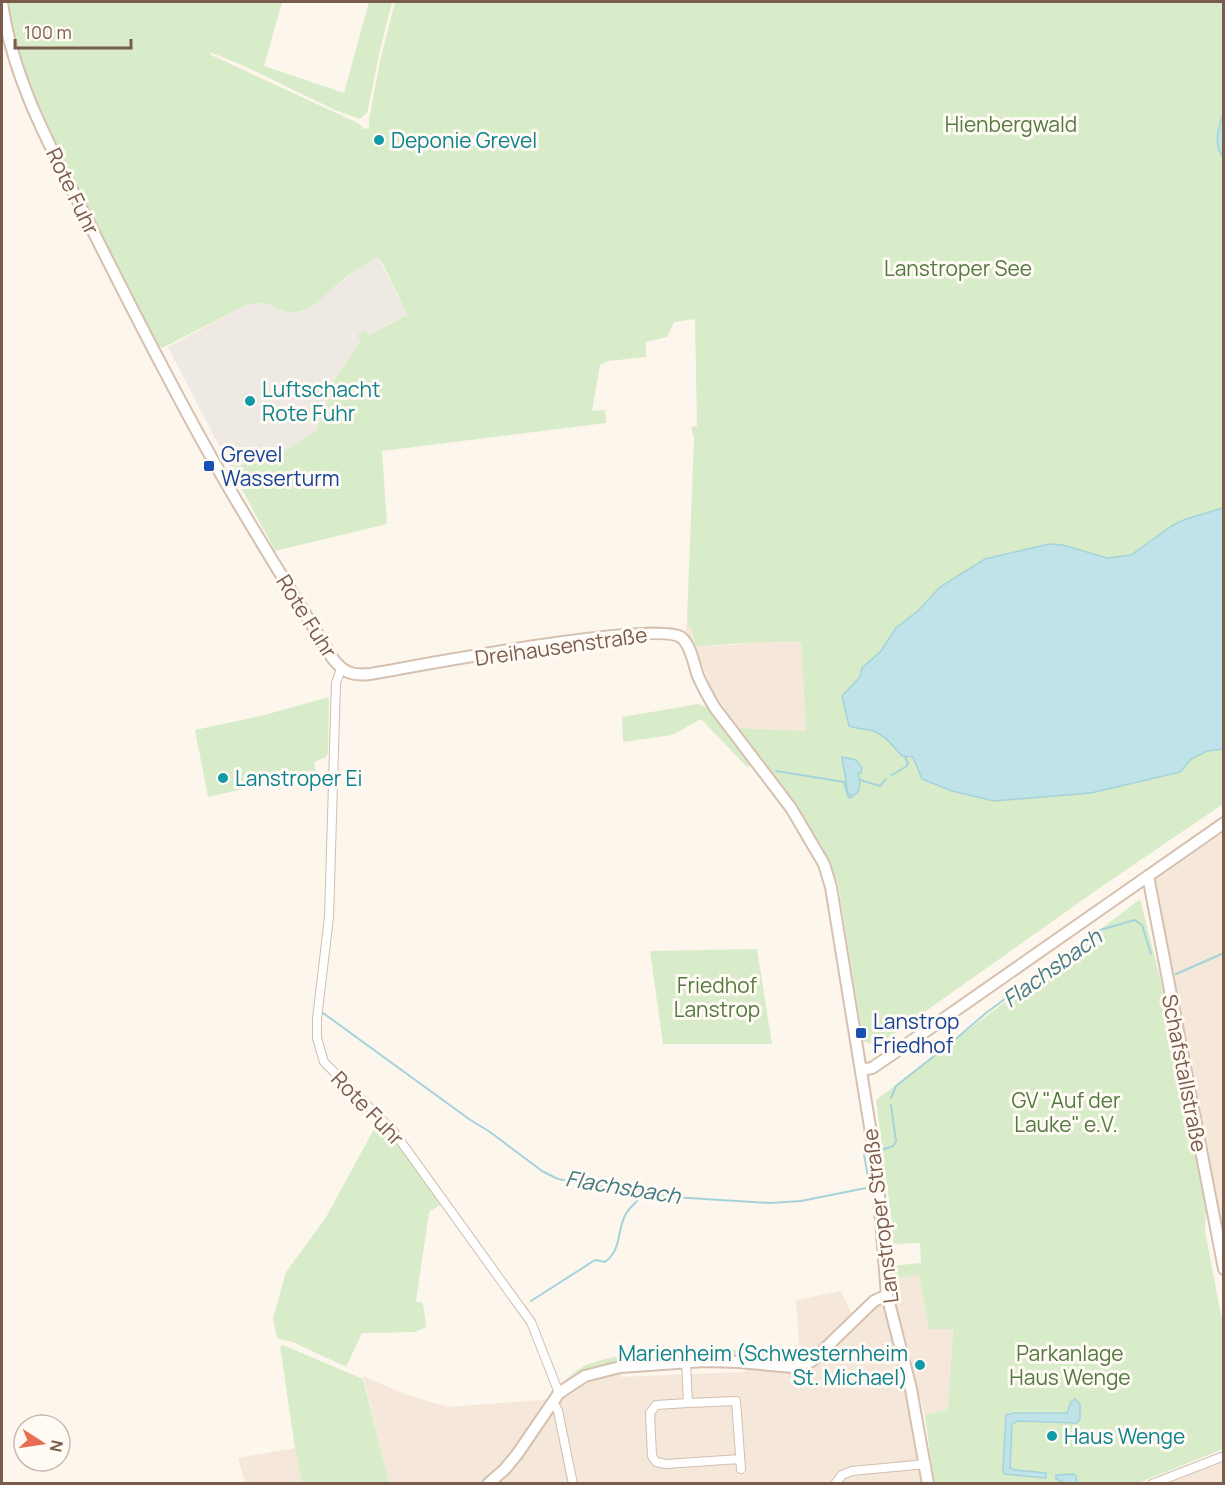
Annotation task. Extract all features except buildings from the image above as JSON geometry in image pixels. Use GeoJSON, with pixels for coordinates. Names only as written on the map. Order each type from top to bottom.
{"type":"FeatureCollection","features":[{"type":"Feature","properties":{"kind":"main road","name":"Rote Fuhr"},"geometry":{"type":"LineString","coordinates":[[2,3],[10,49],[26,92],[108,262],[214,463],[341,669]]}},
{"type":"Feature","properties":{"kind":"main road","name":"Dreihausenstraße"},"geometry":{"type":"LineString","coordinates":[[341,669],[351,675],[370,674],[606,636],[661,633],[680,637],[684,641],[706,693],[715,708],[791,808],[824,864],[831,887],[841,948]]}},
{"type":"Feature","properties":{"kind":"main road"},"geometry":{"type":"LineString","coordinates":[[861,1070],[872,1068],[1224,823]]}},
{"type":"Feature","properties":{"kind":"main road","name":"Schafstallstraße"},"geometry":{"type":"LineString","coordinates":[[1148,876],[1224,1269]]}},
{"type":"Feature","properties":{"kind":"main road","name":"Lanstroper Straße"},"geometry":{"type":"LineString","coordinates":[[841,948],[877,1170],[886,1295],[912,1393],[928,1484]]}},
{"type":"Feature","properties":{"kind":"main road"},"geometry":{"type":"LineString","coordinates":[[488,1484],[518,1453],[556,1397],[576,1380],[620,1367],[686,1362],[739,1362],[793,1368],[812,1361],[874,1301],[886,1295]]}},
{"type":"Feature","properties":{"kind":"street","name":"Rote Fuhr"},"geometry":{"type":"LineString","coordinates":[[341,669],[336,683],[329,917],[317,1019],[317,1038],[324,1062],[394,1132],[531,1322],[556,1397],[573,1484]]}},
{"type":"Feature","properties":{"kind":"street"},"geometry":{"type":"LineString","coordinates":[[686,1362],[688,1403]]}},
{"type":"Feature","properties":{"kind":"street"},"geometry":{"type":"LineString","coordinates":[[740,1459],[666,1464],[656,1462],[652,1456],[651,1413],[656,1405],[736,1401],[741,1469]]}},
{"type":"Feature","properties":{"kind":"street"},"geometry":{"type":"LineString","coordinates":[[1152,1484],[1224,1456]]}},
{"type":"Feature","properties":{"kind":"street"},"geometry":{"type":"LineString","coordinates":[[835,1484],[842,1475],[852,1471],[926,1464]]}},
{"type":"Feature","properties":{"kind":"shaded area"},"geometry":{"type":"Polygon","coordinates":[[[378,257],[407,315],[368,335],[357,336],[361,341],[327,390],[328,400],[316,431],[274,457],[263,457],[231,469],[168,347],[246,305],[259,301],[300,312],[318,301],[357,269],[378,257]]]}},
{"type":"Feature","properties":{"kind":"shaded area"},"geometry":{"type":"Polygon","coordinates":[[[687,619],[696,646],[733,645],[773,640],[801,642],[806,731],[737,728],[711,687],[700,659],[689,651],[684,641],[687,619]]]}},
{"type":"Feature","properties":{"kind":"shaded area"},"geometry":{"type":"Polygon","coordinates":[[[1223,824],[1223,1267],[1153,876],[1223,824]]]}},
{"type":"Feature","properties":{"kind":"shaded area"},"geometry":{"type":"Polygon","coordinates":[[[919,1274],[929,1329],[953,1329],[948,1409],[925,1415],[893,1296],[891,1279],[919,1274]]]}},
{"type":"Feature","properties":{"kind":"shaded area"},"geometry":{"type":"Polygon","coordinates":[[[841,1291],[854,1319],[887,1295],[928,1483],[389,1483],[363,1376],[407,1395],[448,1407],[555,1399],[569,1384],[620,1367],[621,1377],[745,1372],[750,1363],[772,1366],[810,1356],[800,1358],[796,1300],[841,1291]]]}},
{"type":"Feature","properties":{"kind":"shaded area"},"geometry":{"type":"Polygon","coordinates":[[[295,1448],[302,1483],[245,1483],[238,1458],[295,1448]]]}},
{"type":"Feature","properties":{"kind":"shaded area"},"geometry":{"type":"Polygon","coordinates":[[[1223,1456],[1223,1483],[1153,1484],[1223,1456]]]}},
{"type":"Feature","properties":{"kind":"green space","name":"Lanstroper See"},"geometry":{"type":"Polygon","coordinates":[[[6,2],[282,2],[264,66],[344,93],[369,2],[392,2],[367,113],[360,119],[335,110],[210,52],[211,55],[358,123],[364,129],[369,128],[380,61],[395,2],[1223,2],[1223,804],[1098,889],[885,1040],[872,1044],[863,1041],[838,883],[825,856],[737,728],[806,731],[801,642],[696,646],[689,628],[687,619],[694,438],[691,427],[697,426],[695,319],[674,322],[667,337],[646,342],[646,357],[608,361],[600,365],[592,411],[605,410],[606,423],[382,451],[387,524],[275,551],[231,469],[263,457],[274,457],[316,431],[328,400],[327,391],[361,341],[357,336],[363,330],[369,335],[407,315],[384,266],[378,257],[354,271],[316,303],[303,310],[290,312],[263,303],[246,305],[162,348],[154,341],[63,159],[24,72],[6,2]]]}},
{"type":"Feature","properties":{"kind":"green space"},"geometry":{"type":"Polygon","coordinates":[[[329,697],[328,753],[326,757],[314,762],[316,773],[208,797],[195,730],[261,716],[329,697]]]}},
{"type":"Feature","properties":{"kind":"green space"},"geometry":{"type":"Polygon","coordinates":[[[698,704],[712,710],[755,767],[746,766],[701,719],[672,735],[623,742],[622,717],[698,704]]]}},
{"type":"Feature","properties":{"kind":"green space"},"geometry":{"type":"Polygon","coordinates":[[[1140,899],[1189,1092],[1207,1184],[1205,1231],[1223,1325],[1223,1449],[1138,1483],[934,1483],[925,1415],[948,1409],[953,1329],[929,1329],[919,1275],[891,1279],[891,1266],[921,1263],[920,1243],[893,1244],[876,1100],[1140,899]]]}},
{"type":"Feature","properties":{"kind":"green space","name":"Friedhof Lanstrop"},"geometry":{"type":"Polygon","coordinates":[[[757,949],[772,1044],[663,1044],[650,951],[757,949]]]}},
{"type":"Feature","properties":{"kind":"green space"},"geometry":{"type":"Polygon","coordinates":[[[380,1118],[445,1202],[429,1212],[416,1301],[423,1303],[426,1327],[415,1332],[362,1333],[346,1367],[293,1342],[277,1338],[273,1319],[286,1272],[325,1219],[380,1118]]]}},
{"type":"Feature","properties":{"kind":"green space"},"geometry":{"type":"Polygon","coordinates":[[[283,1345],[363,1379],[389,1483],[302,1483],[280,1346],[283,1345]]]}},
{"type":"Feature","properties":{"kind":"green space"},"geometry":{"type":"Polygon","coordinates":[[[733,1350],[784,1357],[810,1356],[793,1367],[750,1363],[620,1367],[557,1387],[579,1369],[600,1360],[645,1352],[733,1350]]]}},
{"type":"Feature","properties":{"kind":"water"},"geometry":{"type":"Polygon","coordinates":[[[1223,114],[1223,158],[1217,142],[1223,114]]]}},
{"type":"Feature","properties":{"kind":"water"},"geometry":{"type":"Polygon","coordinates":[[[1223,508],[1223,749],[1207,751],[1191,759],[1180,772],[1091,793],[994,801],[952,791],[922,779],[913,757],[902,756],[886,738],[878,733],[849,726],[842,696],[860,677],[862,668],[881,651],[896,628],[919,610],[940,587],[985,559],[1049,544],[1063,545],[1107,558],[1131,555],[1173,525],[1223,508]]]}},
{"type":"Feature","properties":{"kind":"water"},"geometry":{"type":"Polygon","coordinates":[[[842,757],[856,760],[862,768],[861,773],[858,773],[860,787],[855,795],[847,792],[842,757]]]}},
{"type":"Feature","properties":{"kind":"water"},"geometry":{"type":"Polygon","coordinates":[[[1075,1399],[1080,1404],[1080,1419],[1077,1423],[1018,1421],[1012,1424],[1010,1468],[1046,1473],[1046,1478],[1004,1474],[1006,1415],[1067,1413],[1071,1402],[1075,1399]]]}},
{"type":"Feature","properties":{"kind":"water"},"geometry":{"type":"Polygon","coordinates":[[[1074,1474],[1077,1483],[1065,1483],[1056,1479],[1056,1475],[1074,1474]]]}},
{"type":"Feature","properties":{"kind":"waterway"},"geometry":{"type":"LineString","coordinates":[[892,775],[907,766],[905,757]]}},
{"type":"Feature","properties":{"kind":"waterway"},"geometry":{"type":"LineString","coordinates":[[776,771],[844,782],[848,796],[850,798],[853,796]]}},
{"type":"Feature","properties":{"kind":"waterway"},"geometry":{"type":"LineString","coordinates":[[860,780],[880,786],[886,779]]}},
{"type":"Feature","properties":{"kind":"waterway","name":"Flachsbach"},"geometry":{"type":"LineString","coordinates":[[891,1098],[896,1086],[986,1013],[1100,930],[1135,920],[1142,925],[1151,954]]}},
{"type":"Feature","properties":{"kind":"waterway","name":"Flachsbach"},"geometry":{"type":"LineString","coordinates":[[1176,974],[1224,953]]}},
{"type":"Feature","properties":{"kind":"waterway","name":"Flachsbach"},"geometry":{"type":"LineString","coordinates":[[323,1013],[542,1171],[558,1179],[595,1186],[633,1188],[673,1197],[770,1203],[801,1201],[866,1188],[869,1183],[864,1154],[866,1152]]}},
{"type":"Feature","properties":{"kind":"waterway","name":"Flachsbach"},"geometry":{"type":"LineString","coordinates":[[879,1151],[893,1146],[896,1141],[891,1105]]}},
{"type":"Feature","properties":{"kind":"waterway"},"geometry":{"type":"LineString","coordinates":[[531,1301],[595,1260],[605,1262],[614,1252],[626,1214],[644,1190]]}},
{"type":"Feature","properties":{"kind":"place","name":"Deponie Grevel"},"geometry":{"type":"Point","coordinates":[379,140]}},
{"type":"Feature","properties":{"kind":"place","name":"Luftschacht Rote Fuhr"},"geometry":{"type":"Point","coordinates":[250,401]}},
{"type":"Feature","properties":{"kind":"place","name":"Grevel Wasserturm"},"geometry":{"type":"Point","coordinates":[209,466]}},
{"type":"Feature","properties":{"kind":"place","name":"Lanstroper Ei"},"geometry":{"type":"Point","coordinates":[223,778]}},
{"type":"Feature","properties":{"kind":"place","name":"Lanstrop Friedhof"},"geometry":{"type":"Point","coordinates":[861,1033]}},
{"type":"Feature","properties":{"kind":"place","name":"Marienheim (Schwesternheim St. Michael)"},"geometry":{"type":"Point","coordinates":[920,1365]}},
{"type":"Feature","properties":{"kind":"place","name":"Haus Wenge"},"geometry":{"type":"Point","coordinates":[1052,1436]}},
{"type":"Feature","properties":{"kind":"park label","name":"Hienbergwald"},"geometry":{"type":"Point","coordinates":[1011,124]}},
{"type":"Feature","properties":{"kind":"park label","name":"GV \"Auf der Lauke\" e.V."},"geometry":{"type":"Point","coordinates":[1066,1112]}},
{"type":"Feature","properties":{"kind":"park label","name":"Parkanlage Haus Wenge"},"geometry":{"type":"Point","coordinates":[1070,1365]}}]}
